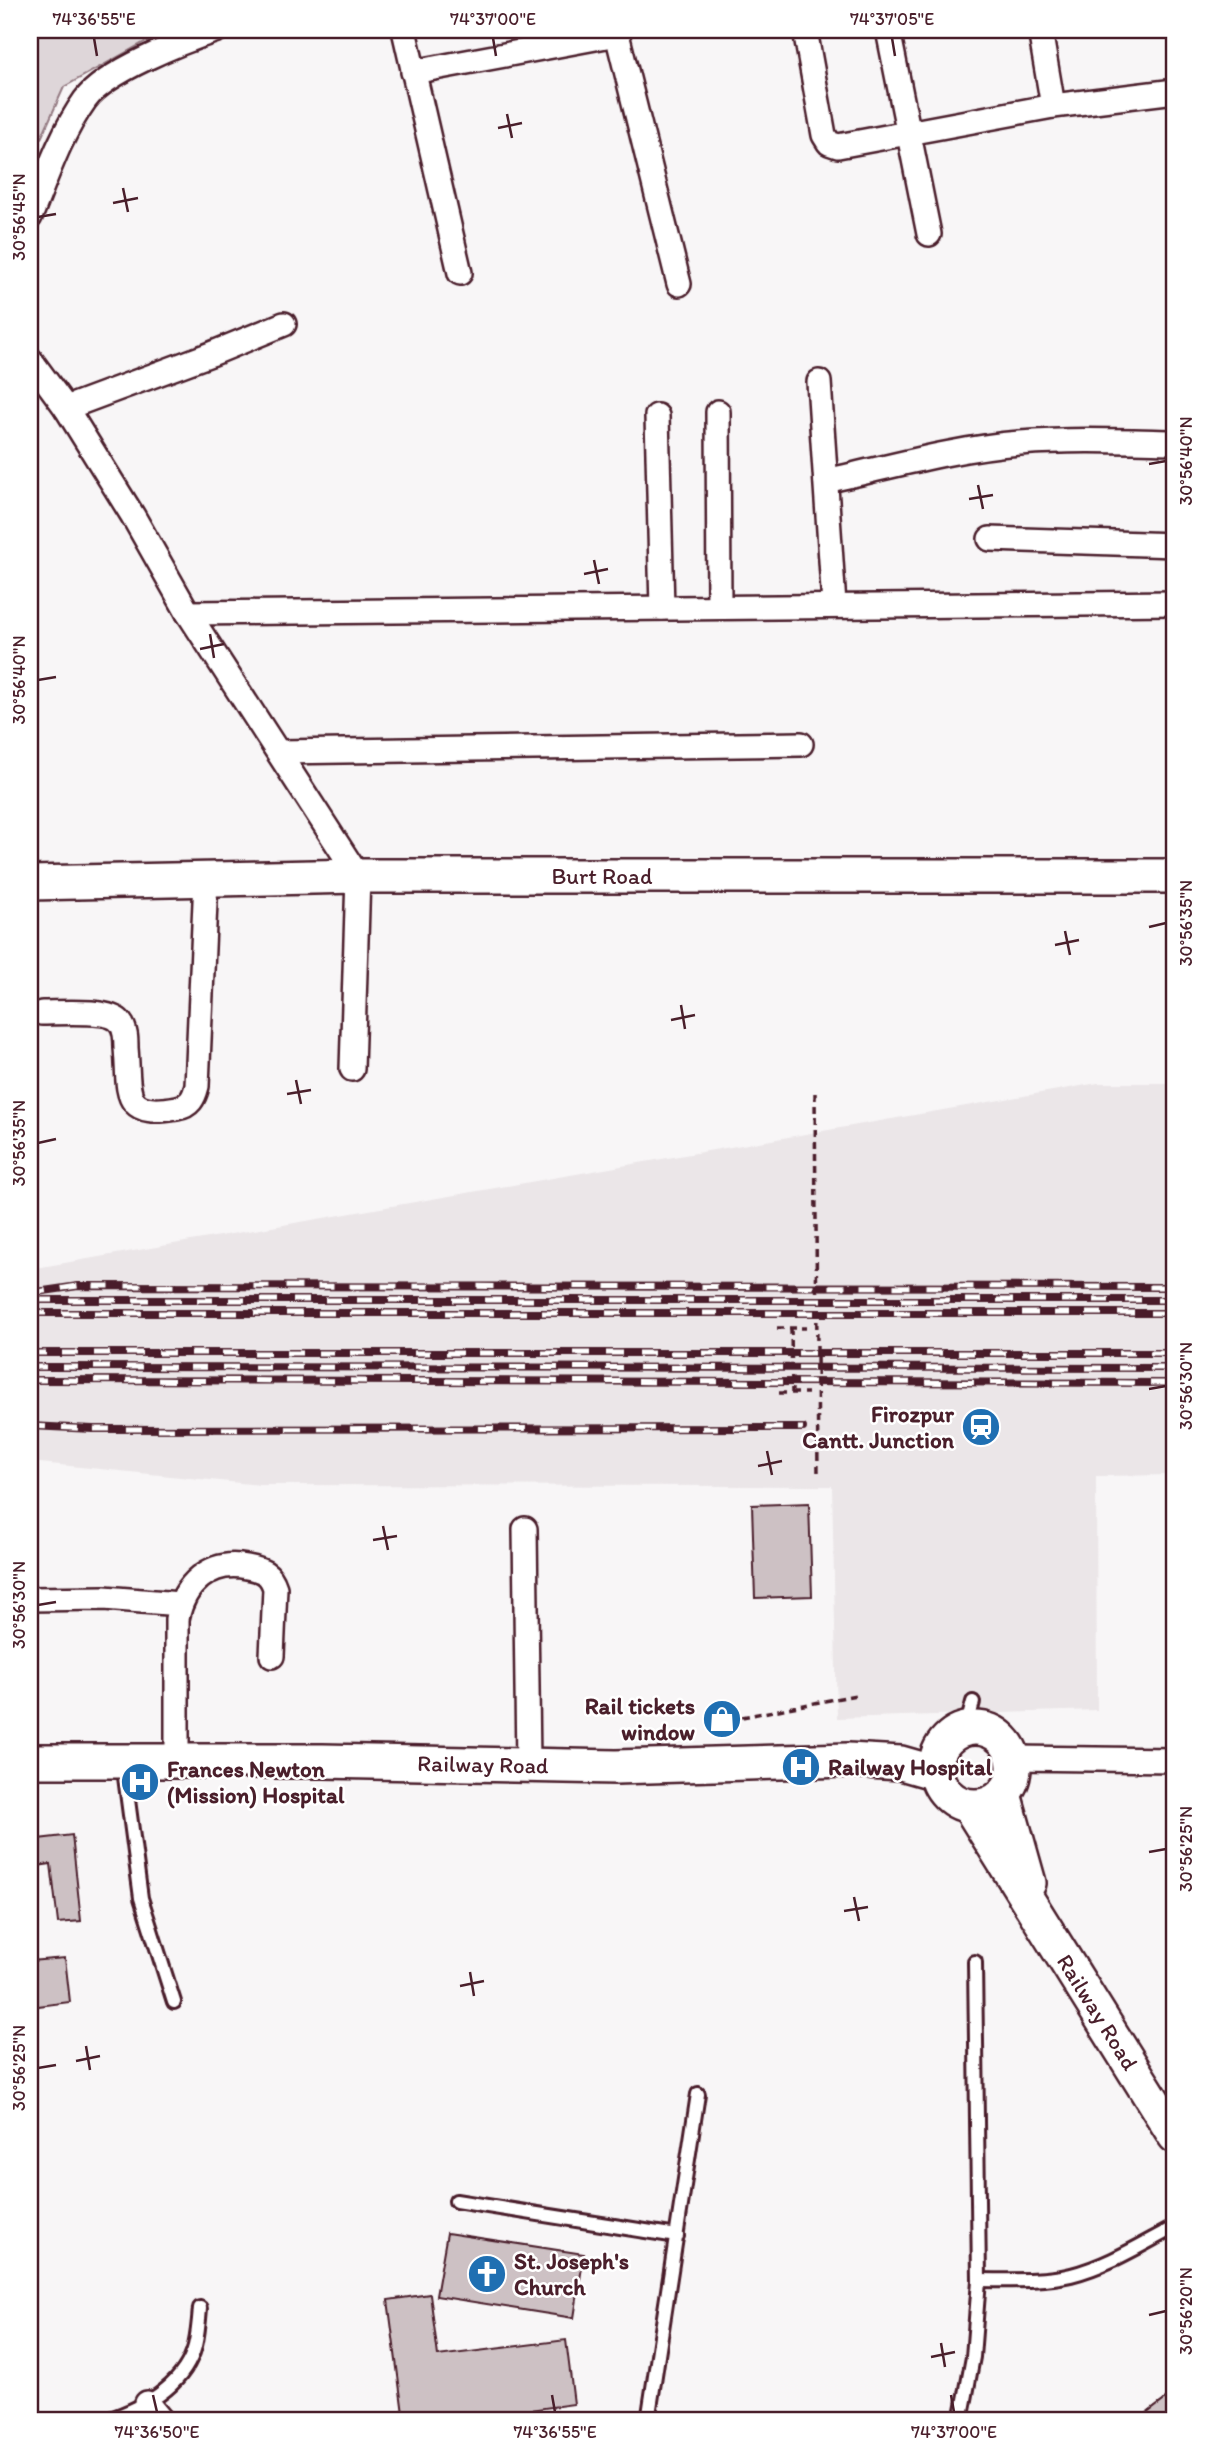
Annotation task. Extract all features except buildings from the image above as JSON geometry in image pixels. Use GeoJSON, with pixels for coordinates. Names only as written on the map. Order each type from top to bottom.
{"type":"FeatureCollection","features":[{"type":"Feature","properties":{"kind":"street"},"geometry":{"type":"LineString","coordinates":[[30,217],[64,135],[86,98],[125,68],[217,30]]}},
{"type":"Feature","properties":{"kind":"street"},"geometry":{"type":"LineString","coordinates":[[404,30],[460,273]]}},
{"type":"Feature","properties":{"kind":"street"},"geometry":{"type":"LineString","coordinates":[[805,30],[824,135],[829,144],[838,146],[1053,106],[1175,92]]}},
{"type":"Feature","properties":{"kind":"street"},"geometry":{"type":"LineString","coordinates":[[888,30],[929,234]]}},
{"type":"Feature","properties":{"kind":"street"},"geometry":{"type":"LineString","coordinates":[[1040,30],[1053,106]]}},
{"type":"Feature","properties":{"kind":"street"},"geometry":{"type":"LineString","coordinates":[[414,72],[616,32],[679,284]]}},
{"type":"Feature","properties":{"kind":"street"},"geometry":{"type":"LineString","coordinates":[[66,408],[284,324]]}},
{"type":"Feature","properties":{"kind":"street"},"geometry":{"type":"LineString","coordinates":[[30,359],[66,408],[133,516],[188,613],[358,876],[352,1069]]}},
{"type":"Feature","properties":{"kind":"street"},"geometry":{"type":"LineString","coordinates":[[819,382],[834,605]]}},
{"type":"Feature","properties":{"kind":"street"},"geometry":{"type":"LineString","coordinates":[[718,412],[719,607]]}},
{"type":"Feature","properties":{"kind":"street"},"geometry":{"type":"LineString","coordinates":[[657,416],[662,608]]}},
{"type":"Feature","properties":{"kind":"street"},"geometry":{"type":"LineString","coordinates":[[826,481],[950,454],[1018,443],[1092,440],[1175,442]]}},
{"type":"Feature","properties":{"kind":"street"},"geometry":{"type":"LineString","coordinates":[[990,539],[1175,545]]}},
{"type":"Feature","properties":{"kind":"street"},"geometry":{"type":"LineString","coordinates":[[188,613],[1175,603]]}},
{"type":"Feature","properties":{"kind":"street"},"geometry":{"type":"LineString","coordinates":[[280,752],[801,744]]}},
{"type":"Feature","properties":{"kind":"street","name":"Burt Road"},"geometry":{"type":"LineString","coordinates":[[30,883],[358,876],[1175,876]]}},
{"type":"Feature","properties":{"kind":"street"},"geometry":{"type":"LineString","coordinates":[[42,1013],[113,1016],[121,1022],[125,1034],[130,1094],[134,1104],[141,1109],[177,1108],[188,1104],[194,1097],[197,1086],[206,879]]}},
{"type":"Feature","properties":{"kind":"street"},"geometry":{"type":"LineString","coordinates":[[525,1529],[528,1765]]}},
{"type":"Feature","properties":{"kind":"street"},"geometry":{"type":"LineString","coordinates":[[177,1762],[177,1619],[180,1604],[189,1588],[205,1573],[219,1566],[239,1565],[263,1570],[272,1578],[275,1588],[272,1656]]}},
{"type":"Feature","properties":{"kind":"street"},"geometry":{"type":"LineString","coordinates":[[30,1599],[104,1598],[180,1604]]}},
{"type":"Feature","properties":{"kind":"street"},"geometry":{"type":"LineString","coordinates":[[970,1715],[1005,1741],[1014,1758],[1014,1776],[1004,1794],[989,1804],[969,1806],[947,1795],[936,1773],[938,1754],[948,1738],[970,1715]]}},
{"type":"Feature","properties":{"kind":"street"},"geometry":{"type":"LineString","coordinates":[[1014,1758],[1175,1760]]}},
{"type":"Feature","properties":{"kind":"street","name":"Railway Road"},"geometry":{"type":"LineString","coordinates":[[30,1761],[323,1761],[616,1767],[848,1760],[901,1763],[936,1773]]}},
{"type":"Feature","properties":{"kind":"street","name":"Railway Road"},"geometry":{"type":"LineString","coordinates":[[1004,1794],[1041,1924]]}},
{"type":"Feature","properties":{"kind":"street","name":"Railway Road"},"geometry":{"type":"LineString","coordinates":[[969,1806],[1175,2136]]}},
{"type":"Feature","properties":{"kind":"street"},"geometry":{"type":"LineString","coordinates":[[147,2403],[162,2421]]}},
{"type":"Feature","properties":{"kind":"lane"},"geometry":{"type":"LineString","coordinates":[[123,1762],[141,1898],[174,2002]]}},
{"type":"Feature","properties":{"kind":"lane"},"geometry":{"type":"LineString","coordinates":[[961,2421],[973,2357],[979,2280],[975,1962]]}},
{"type":"Feature","properties":{"kind":"lane"},"geometry":{"type":"LineString","coordinates":[[648,2421],[698,2094]]}},
{"type":"Feature","properties":{"kind":"lane"},"geometry":{"type":"LineString","coordinates":[[456,2201],[677,2236]]}},
{"type":"Feature","properties":{"kind":"lane"},"geometry":{"type":"LineString","coordinates":[[979,2280],[1026,2280],[1072,2274],[1110,2260],[1175,2227]]}},
{"type":"Feature","properties":{"kind":"lane"},"geometry":{"type":"LineString","coordinates":[[104,2421],[125,2414],[160,2396],[182,2371],[194,2349],[200,2308]]}},
{"type":"Feature","properties":{"kind":"path"},"geometry":{"type":"LineString","coordinates":[[815,1093],[818,1476]]}},
{"type":"Feature","properties":{"kind":"path"},"geometry":{"type":"LineString","coordinates":[[777,1328],[806,1328]]}},
{"type":"Feature","properties":{"kind":"path"},"geometry":{"type":"LineString","coordinates":[[791,1328],[792,1393]]}},
{"type":"Feature","properties":{"kind":"path"},"geometry":{"type":"LineString","coordinates":[[779,1393],[808,1393]]}},
{"type":"Feature","properties":{"kind":"path"},"geometry":{"type":"LineString","coordinates":[[742,1717],[856,1695]]}},
{"type":"Feature","properties":{"kind":"shaded area"},"geometry":{"type":"Polygon","coordinates":[[[30,30],[166,30],[64,87],[30,163],[30,30]]]}},
{"type":"Feature","properties":{"kind":"shaded area"},"geometry":{"type":"Polygon","coordinates":[[[1098,1083],[1175,1083],[1175,1475],[1096,1476],[1097,1710],[837,1718],[832,1486],[260,1485],[30,1462],[30,1269],[1098,1083]]]}},
{"type":"Feature","properties":{"kind":"railway"},"geometry":{"type":"LineString","coordinates":[[30,1293],[78,1286],[1175,1287]]}},
{"type":"Feature","properties":{"kind":"railway"},"geometry":{"type":"LineString","coordinates":[[37,1300],[1175,1300]]}},
{"type":"Feature","properties":{"kind":"railway"},"geometry":{"type":"LineString","coordinates":[[30,1313],[1175,1313]]}},
{"type":"Feature","properties":{"kind":"railway"},"geometry":{"type":"LineString","coordinates":[[30,1353],[1175,1353]]}},
{"type":"Feature","properties":{"kind":"railway"},"geometry":{"type":"LineString","coordinates":[[30,1367],[1175,1368]]}},
{"type":"Feature","properties":{"kind":"railway"},"geometry":{"type":"LineString","coordinates":[[30,1380],[1175,1383]]}},
{"type":"Feature","properties":{"kind":"railway"},"geometry":{"type":"LineString","coordinates":[[30,1426],[93,1429],[803,1428]]}},
{"type":"Feature","properties":{"kind":"place","name":"Firozpur Cantt. Junction"},"geometry":{"type":"Point","coordinates":[981,1427]}},
{"type":"Feature","properties":{"kind":"place","name":"Rail tickets window"},"geometry":{"type":"Point","coordinates":[722,1719]}},
{"type":"Feature","properties":{"kind":"place","name":"Railway Hospital"},"geometry":{"type":"Point","coordinates":[801,1767]}},
{"type":"Feature","properties":{"kind":"place","name":"Frances Newton (Mission) Hospital"},"geometry":{"type":"Point","coordinates":[140,1782]}},
{"type":"Feature","properties":{"kind":"place","name":"St. Joseph's Church"},"geometry":{"type":"Point","coordinates":[487,2274]}}]}
